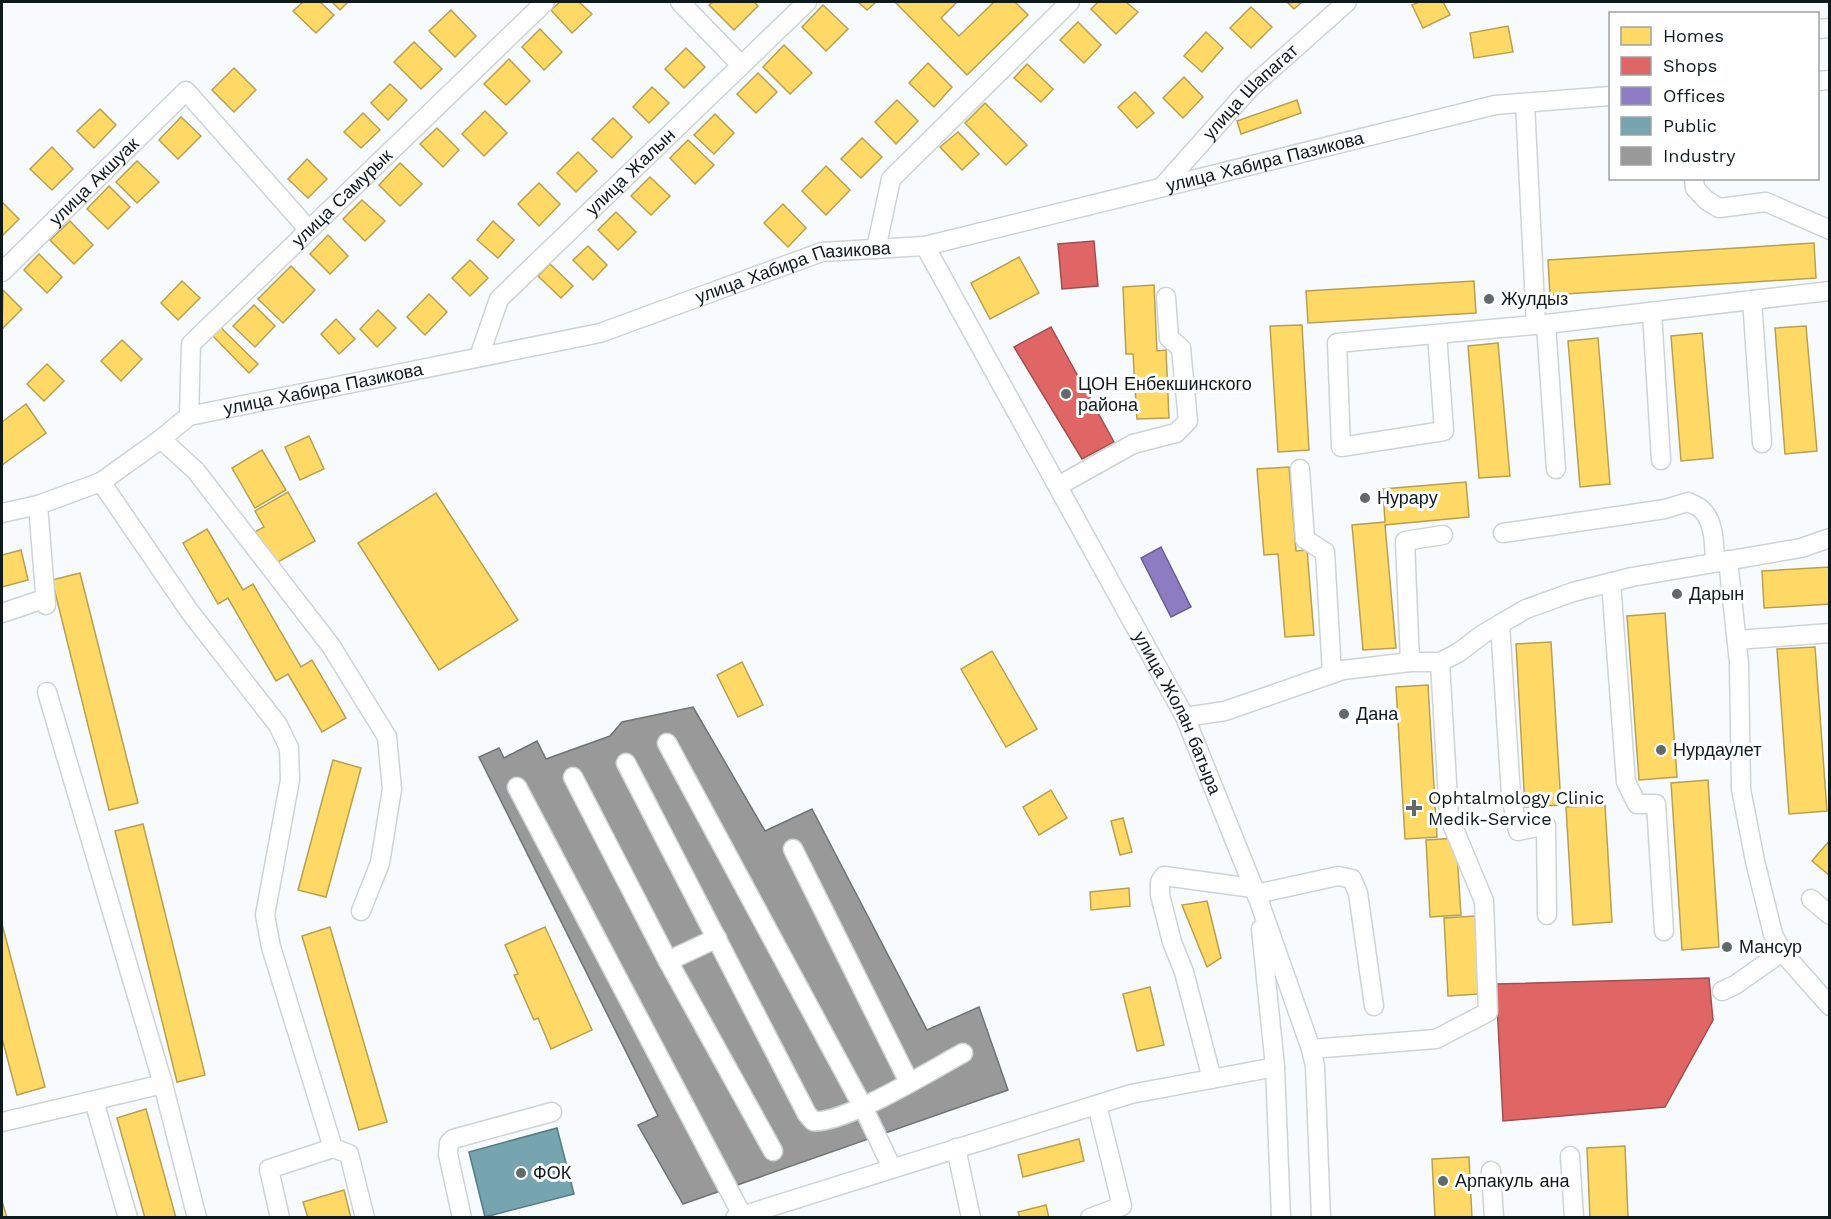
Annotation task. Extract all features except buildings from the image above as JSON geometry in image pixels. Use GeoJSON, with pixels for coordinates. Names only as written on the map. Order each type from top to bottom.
{"type":"FeatureCollection","features":[{"type":"Feature","properties":{"kind":"street","name":"улица Самурык"},"geometry":{"type":"LineString","coordinates":[[189,416],[191,344],[545,2]]}},
{"type":"Feature","properties":{"kind":"street"},"geometry":{"type":"LineString","coordinates":[[680,2],[741,65]]}},
{"type":"Feature","properties":{"kind":"street","name":"улица Жалын"},"geometry":{"type":"LineString","coordinates":[[479,357],[499,298],[807,2]]}},
{"type":"Feature","properties":{"kind":"street"},"geometry":{"type":"LineString","coordinates":[[876,249],[891,178],[1070,2]]}},
{"type":"Feature","properties":{"kind":"street","name":"улица Шапагат"},"geometry":{"type":"LineString","coordinates":[[1162,188],[1249,89],[1347,2]]}},
{"type":"Feature","properties":{"kind":"street","name":"улица Акшуак"},"geometry":{"type":"LineString","coordinates":[[2,272],[186,91],[309,230]]}},
{"type":"Feature","properties":{"kind":"street","name":"улица Хабира Пазикова"},"geometry":{"type":"LineString","coordinates":[[2,513],[38,505],[101,482],[189,416],[600,333],[822,252],[925,246],[1495,105],[1609,96]]}},
{"type":"Feature","properties":{"kind":"street"},"geometry":{"type":"LineString","coordinates":[[1525,103],[1541,324],[1556,468]]}},
{"type":"Feature","properties":{"kind":"street"},"geometry":{"type":"LineString","coordinates":[[1694,180],[1695,188],[1706,200],[1719,208],[1766,202],[1830,230]]}},
{"type":"Feature","properties":{"kind":"street","name":"улица Жолан батыра"},"geometry":{"type":"LineString","coordinates":[[925,246],[1185,717],[1256,894],[1311,1049],[1315,1066],[1321,1218]]}},
{"type":"Feature","properties":{"kind":"street"},"geometry":{"type":"LineString","coordinates":[[1437,334],[1444,431],[1341,447],[1337,343],[1541,324],[1830,291]]}},
{"type":"Feature","properties":{"kind":"street"},"geometry":{"type":"LineString","coordinates":[[1058,486],[1133,444],[1176,433],[1188,421],[1181,348],[1169,338],[1166,297]]}},
{"type":"Feature","properties":{"kind":"street"},"geometry":{"type":"LineString","coordinates":[[1752,300],[1762,443]]}},
{"type":"Feature","properties":{"kind":"street"},"geometry":{"type":"LineString","coordinates":[[1652,312],[1661,460]]}},
{"type":"Feature","properties":{"kind":"street"},"geometry":{"type":"LineString","coordinates":[[161,439],[196,471],[331,646],[387,738],[392,789],[380,863],[361,911]]}},
{"type":"Feature","properties":{"kind":"street"},"geometry":{"type":"LineString","coordinates":[[1300,469],[1305,539],[1325,552],[1332,674]]}},
{"type":"Feature","properties":{"kind":"street"},"geometry":{"type":"LineString","coordinates":[[101,482],[190,612],[278,725],[289,748],[290,780],[265,915],[272,946],[333,1148]]}},
{"type":"Feature","properties":{"kind":"street"},"geometry":{"type":"LineString","coordinates":[[1503,533],[1665,509],[1688,502],[1701,509],[1707,517],[1721,561],[1737,640],[1741,789],[1773,934],[1782,952],[1830,1006]]}},
{"type":"Feature","properties":{"kind":"street"},"geometry":{"type":"LineString","coordinates":[[2,613],[45,602],[38,505]]}},
{"type":"Feature","properties":{"kind":"street"},"geometry":{"type":"LineString","coordinates":[[1410,662],[1405,541],[1443,535]]}},
{"type":"Feature","properties":{"kind":"street"},"geometry":{"type":"LineString","coordinates":[[1185,717],[1225,711],[1343,670],[1410,662],[1440,662],[1526,609],[1573,592],[1632,577],[1801,548],[1830,538]]}},
{"type":"Feature","properties":{"kind":"street"},"geometry":{"type":"LineString","coordinates":[[1611,582],[1626,782],[1637,804],[1656,804],[1664,931]]}},
{"type":"Feature","properties":{"kind":"street"},"geometry":{"type":"LineString","coordinates":[[1500,624],[1510,795],[1518,831],[1546,825],[1547,915]]}},
{"type":"Feature","properties":{"kind":"street"},"geometry":{"type":"LineString","coordinates":[[1737,640],[1830,633]]}},
{"type":"Feature","properties":{"kind":"street"},"geometry":{"type":"LineString","coordinates":[[1311,1049],[1436,1040],[1488,1012],[1484,901],[1449,818],[1440,662]]}},
{"type":"Feature","properties":{"kind":"street"},"geometry":{"type":"LineString","coordinates":[[47,692],[163,1084],[197,1218]]}},
{"type":"Feature","properties":{"kind":"street"},"geometry":{"type":"LineString","coordinates":[[667,743],[864,1107],[892,1168]]}},
{"type":"Feature","properties":{"kind":"street"},"geometry":{"type":"LineString","coordinates":[[626,763],[807,1114],[813,1121],[822,1122],[864,1107],[963,1053]]}},
{"type":"Feature","properties":{"kind":"street"},"geometry":{"type":"LineString","coordinates":[[573,777],[668,961],[773,1152]]}},
{"type":"Feature","properties":{"kind":"street"},"geometry":{"type":"LineString","coordinates":[[517,787],[738,1216],[1131,1094],[1275,1067]]}},
{"type":"Feature","properties":{"kind":"street"},"geometry":{"type":"LineString","coordinates":[[793,849],[909,1082]]}},
{"type":"Feature","properties":{"kind":"street"},"geometry":{"type":"LineString","coordinates":[[1212,1078],[1184,972],[1172,942],[1160,895],[1164,876],[1256,894],[1338,876],[1352,879],[1358,893],[1374,1006]]}},
{"type":"Feature","properties":{"kind":"street"},"geometry":{"type":"LineString","coordinates":[[1256,894],[1275,1067],[1281,1218]]}},
{"type":"Feature","properties":{"kind":"street"},"geometry":{"type":"LineString","coordinates":[[1811,899],[1830,915]]}},
{"type":"Feature","properties":{"kind":"street"},"geometry":{"type":"LineString","coordinates":[[668,961],[717,938]]}},
{"type":"Feature","properties":{"kind":"street"},"geometry":{"type":"LineString","coordinates":[[1722,991],[1735,985],[1782,952]]}},
{"type":"Feature","properties":{"kind":"street"},"geometry":{"type":"LineString","coordinates":[[2,1122],[163,1084]]}},
{"type":"Feature","properties":{"kind":"street"},"geometry":{"type":"LineString","coordinates":[[94,1101],[128,1218]]}},
{"type":"Feature","properties":{"kind":"street"},"geometry":{"type":"LineString","coordinates":[[1090,1218],[1122,1206],[1097,1105]]}},
{"type":"Feature","properties":{"kind":"street"},"geometry":{"type":"LineString","coordinates":[[462,1218],[448,1154],[449,1143],[453,1139],[552,1112]]}},
{"type":"Feature","properties":{"kind":"street"},"geometry":{"type":"LineString","coordinates":[[280,1218],[269,1169],[333,1148],[349,1154],[365,1218]]}},
{"type":"Feature","properties":{"kind":"street"},"geometry":{"type":"LineString","coordinates":[[956,1148],[971,1218]]}},
{"type":"Feature","properties":{"kind":"street"},"geometry":{"type":"LineString","coordinates":[[1570,1156],[1574,1218]]}},
{"type":"Feature","properties":{"kind":"street"},"geometry":{"type":"LineString","coordinates":[[1491,1171],[1494,1218]]}},
{"type":"Feature","properties":{"kind":"place","name":"Жулдыз"},"geometry":{"type":"Point","coordinates":[1489,299]}},
{"type":"Feature","properties":{"kind":"place","name":"ЦОН Енбекшинского района"},"geometry":{"type":"Point","coordinates":[1066,394]}},
{"type":"Feature","properties":{"kind":"place","name":"Нурару"},"geometry":{"type":"Point","coordinates":[1365,498]}},
{"type":"Feature","properties":{"kind":"place","name":"Дарын"},"geometry":{"type":"Point","coordinates":[1677,594]}},
{"type":"Feature","properties":{"kind":"place","name":"Дана"},"geometry":{"type":"Point","coordinates":[1344,714]}},
{"type":"Feature","properties":{"kind":"place","name":"Нурдаулет"},"geometry":{"type":"Point","coordinates":[1661,750]}},
{"type":"Feature","properties":{"kind":"place","name":"Ophtalmology Clinic Medik-Service"},"geometry":{"type":"Point","coordinates":[1414,808]}},
{"type":"Feature","properties":{"kind":"place","name":"Мансур"},"geometry":{"type":"Point","coordinates":[1727,947]}},
{"type":"Feature","properties":{"kind":"place","name":"ФОК"},"geometry":{"type":"Point","coordinates":[521,1173]}},
{"type":"Feature","properties":{"kind":"place","name":"Арпакуль ана"},"geometry":{"type":"Point","coordinates":[1443,1181]}}]}
